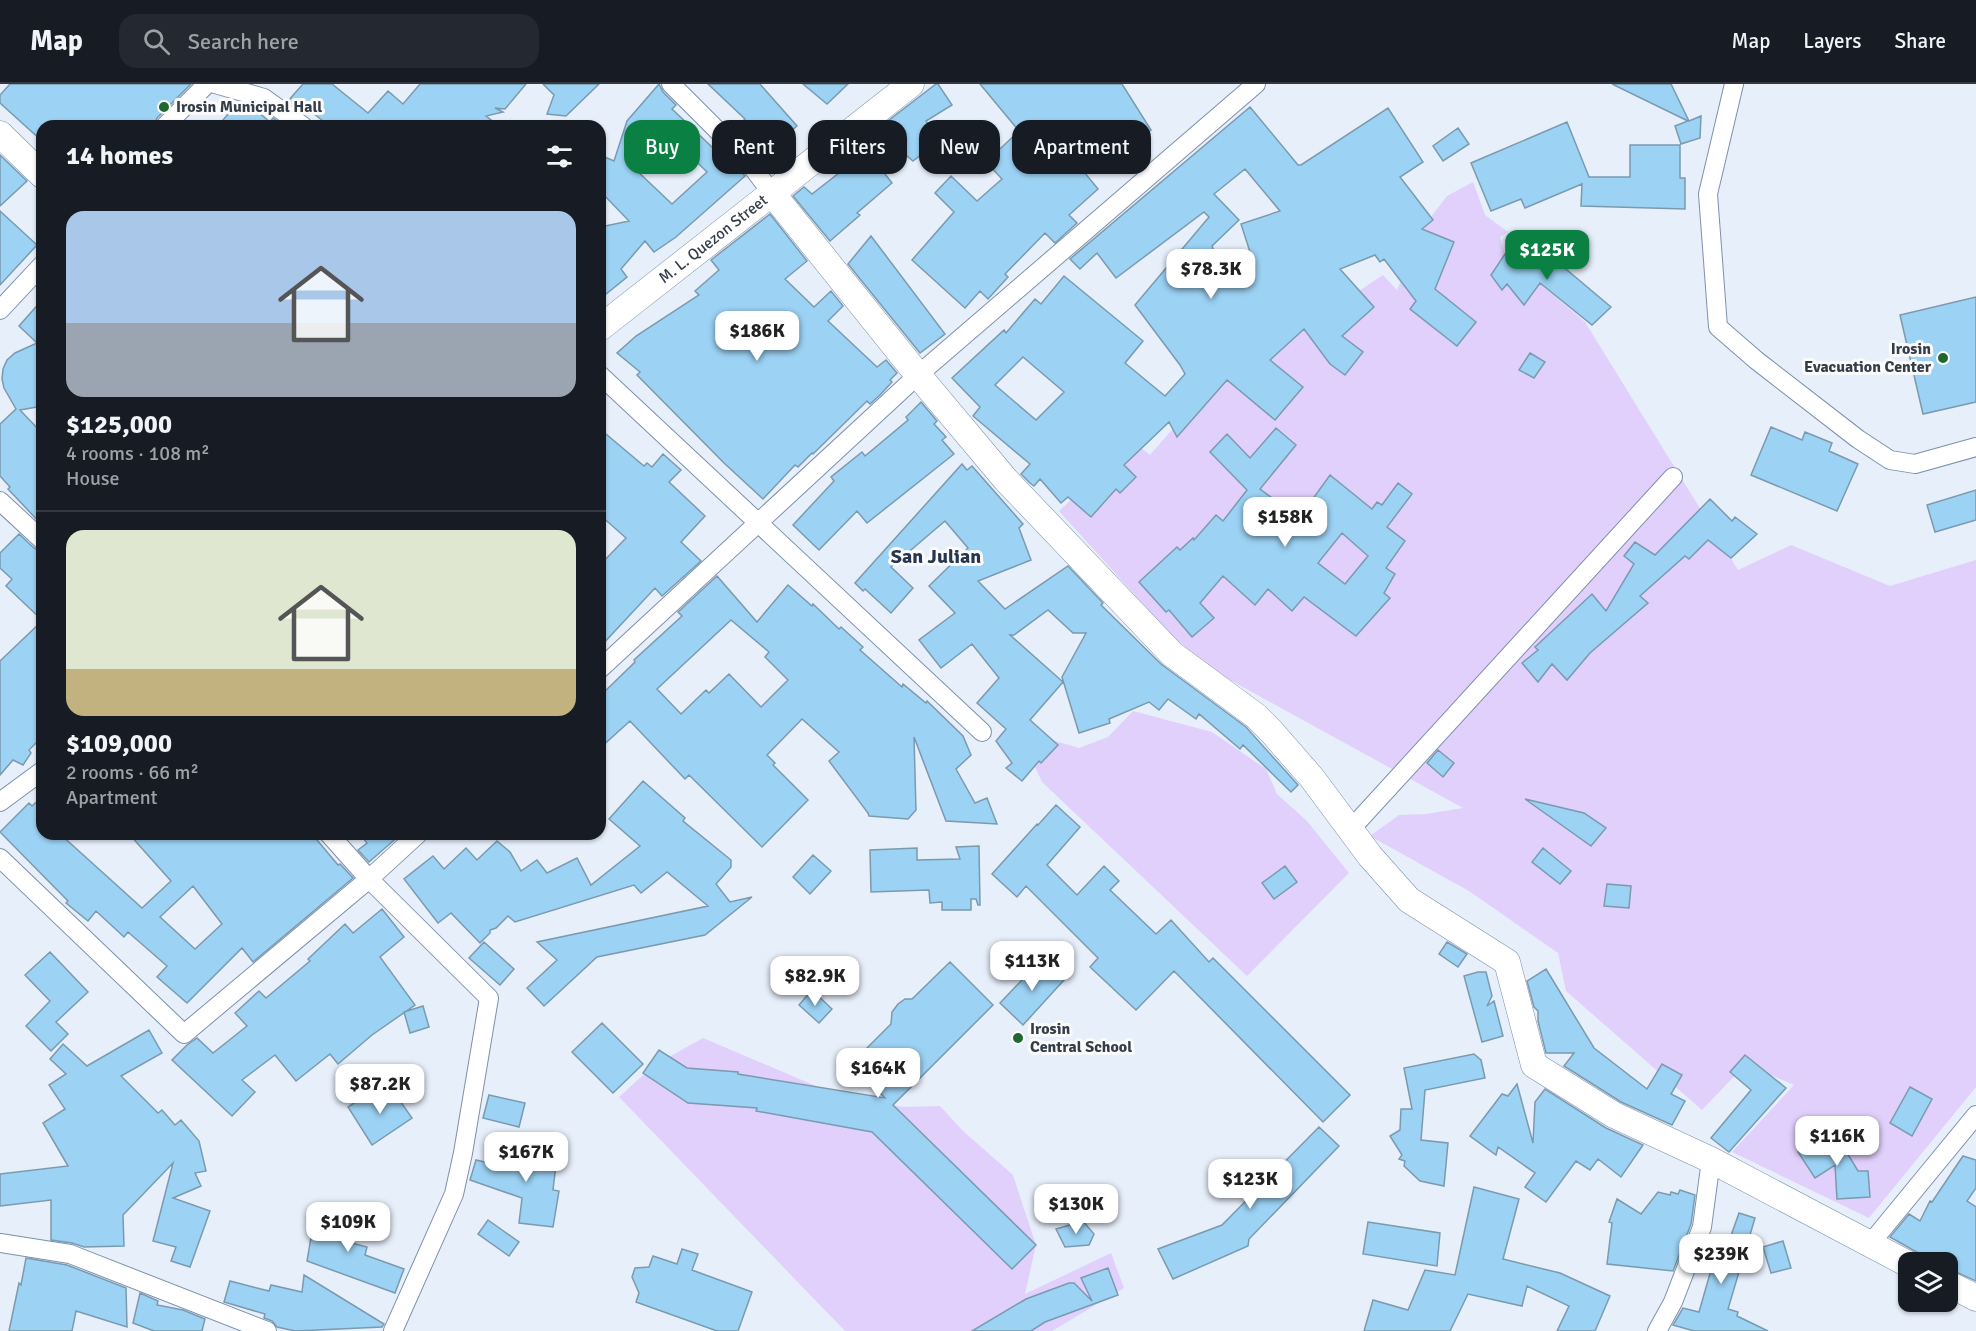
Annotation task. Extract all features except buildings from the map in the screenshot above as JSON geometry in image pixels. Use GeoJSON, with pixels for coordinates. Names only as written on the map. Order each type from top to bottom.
{"type":"FeatureCollection","features":[{"type":"Feature","properties":{"kind":"street"},"geometry":{"type":"LineString","coordinates":[[171,120],[207,84]]}},
{"type":"Feature","properties":{"kind":"street"},"geometry":{"type":"LineString","coordinates":[[215,84],[264,98]]}},
{"type":"Feature","properties":{"kind":"street"},"geometry":{"type":"LineString","coordinates":[[251,84],[264,98],[295,120]]}},
{"type":"Feature","properties":{"kind":"street"},"geometry":{"type":"LineString","coordinates":[[671,84],[747,160],[918,375],[1006,480],[1172,654],[1256,716],[1271,730],[1312,778],[1370,856],[1409,900],[1508,962],[1534,1065],[1614,1115],[1711,1161],[1898,1259]]}},
{"type":"Feature","properties":{"kind":"street","name":"M. L. Quezon Street"},"geometry":{"type":"LineString","coordinates":[[606,323],[911,84]]}},
{"type":"Feature","properties":{"kind":"street"},"geometry":{"type":"LineString","coordinates":[[606,663],[918,375],[1256,84]]}},
{"type":"Feature","properties":{"kind":"street"},"geometry":{"type":"LineString","coordinates":[[1734,84],[1708,194],[1718,327],[1756,360],[1858,439],[1890,460],[1915,464],[1976,447]]}},
{"type":"Feature","properties":{"kind":"street"},"geometry":{"type":"LineString","coordinates":[[0,134],[36,169]]}},
{"type":"Feature","properties":{"kind":"street"},"geometry":{"type":"LineString","coordinates":[[0,310],[36,271]]}},
{"type":"Feature","properties":{"kind":"street"},"geometry":{"type":"LineString","coordinates":[[606,381],[982,732]]}},
{"type":"Feature","properties":{"kind":"street"},"geometry":{"type":"LineString","coordinates":[[1350,830],[1673,477]]}},
{"type":"Feature","properties":{"kind":"street"},"geometry":{"type":"LineString","coordinates":[[0,501],[36,534]]}},
{"type":"Feature","properties":{"kind":"street"},"geometry":{"type":"LineString","coordinates":[[0,802],[36,775]]}},
{"type":"Feature","properties":{"kind":"street"},"geometry":{"type":"LineString","coordinates":[[334,840],[369,879],[489,998],[464,1153],[454,1194],[393,1331]]}},
{"type":"Feature","properties":{"kind":"street"},"geometry":{"type":"LineString","coordinates":[[0,858],[184,1034],[369,879],[411,840]]}},
{"type":"Feature","properties":{"kind":"street"},"geometry":{"type":"LineString","coordinates":[[1870,1245],[1976,1115]]}},
{"type":"Feature","properties":{"kind":"street"},"geometry":{"type":"LineString","coordinates":[[1657,1331],[1673,1302],[1702,1227],[1711,1161]]}},
{"type":"Feature","properties":{"kind":"street"},"geometry":{"type":"LineString","coordinates":[[0,1244],[70,1254],[267,1331]]}},
{"type":"Feature","properties":{"kind":"street"},"geometry":{"type":"LineString","coordinates":[[1958,1289],[1976,1298]]}},
{"type":"Feature","properties":{"kind":"shaded area"},"geometry":{"type":"Polygon","coordinates":[[[1473,182],[1485,215],[1508,232],[1500,237],[1505,254],[1585,322],[1738,570],[1791,545],[1890,586],[1976,560],[1976,1087],[1869,1218],[1732,1152],[1794,1085],[1746,1064],[1702,1110],[1566,991],[1558,953],[1469,891],[1370,836],[1399,815],[1426,814],[1463,808],[1212,670],[1171,635],[1059,511],[1134,442],[1150,455],[1250,340],[1294,334],[1383,275],[1397,290],[1423,227],[1447,196],[1473,182]]]}},
{"type":"Feature","properties":{"kind":"shaded area"},"geometry":{"type":"Polygon","coordinates":[[[1133,711],[1212,732],[1266,769],[1277,794],[1307,821],[1349,873],[1247,976],[1042,782],[1032,760],[1052,740],[1079,748],[1108,737],[1133,711]]]}},
{"type":"Feature","properties":{"kind":"shaded area"},"geometry":{"type":"Polygon","coordinates":[[[703,1038],[844,1098],[904,1107],[940,1106],[963,1131],[1013,1175],[1036,1245],[1025,1294],[1111,1253],[1124,1288],[1052,1331],[845,1331],[619,1097],[653,1066],[703,1038]]]}},
{"type":"Feature","properties":{"kind":"place","name":"Irosin Municipal Hall"},"geometry":{"type":"Point","coordinates":[164,107]}},
{"type":"Feature","properties":{"kind":"place","name":"Irosin Evacuation Center"},"geometry":{"type":"Point","coordinates":[1943,358]}},
{"type":"Feature","properties":{"kind":"place","name":"Irosin Central School"},"geometry":{"type":"Point","coordinates":[1018,1038]}},
{"type":"Feature","properties":{"kind":"district","name":"San Julian"},"geometry":{"type":"Point","coordinates":[936,556]}}]}
